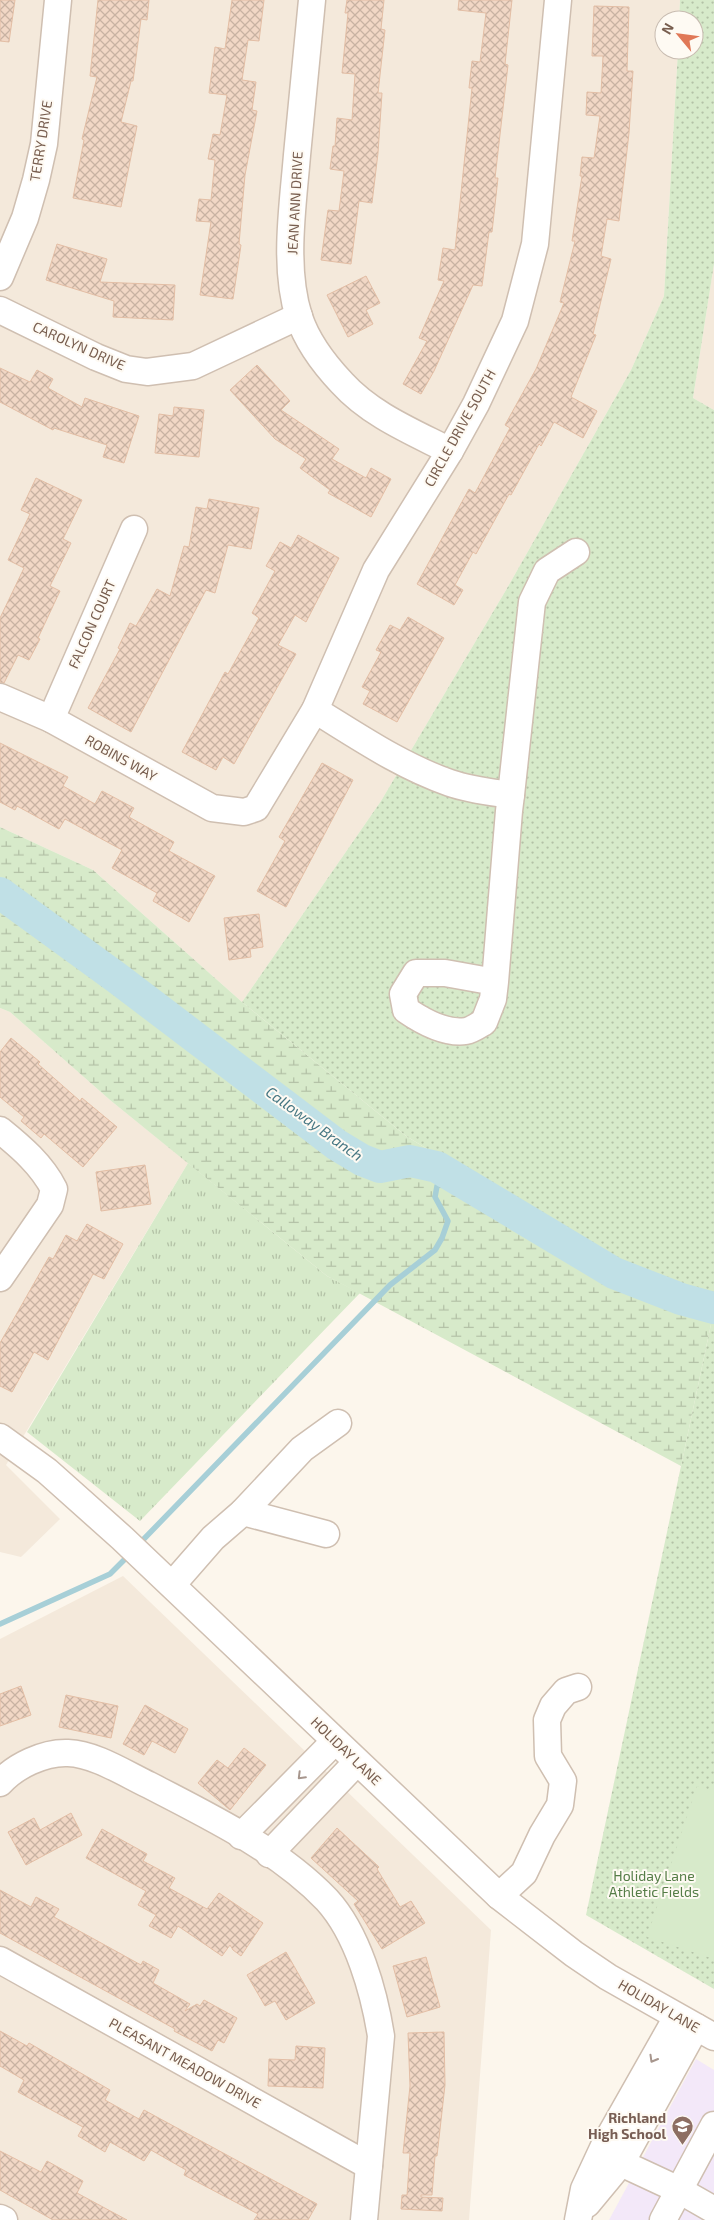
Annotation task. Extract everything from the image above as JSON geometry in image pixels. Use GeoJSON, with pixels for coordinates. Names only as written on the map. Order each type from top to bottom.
{"type":"FeatureCollection","features":[{"type":"Feature","properties":{"kind":"street","name":"TERRY DRIVE"},"geometry":{"type":"LineString","coordinates":[[0,277],[25,218],[44,144],[58,0]]}},
{"type":"Feature","properties":{"kind":"street","name":"JEAN ANN DRIVE"},"geometry":{"type":"LineString","coordinates":[[312,0],[291,225],[292,287],[299,316],[310,343],[342,383],[366,405],[390,420],[450,451]]}},
{"type":"Feature","properties":{"kind":"street","name":"CIRCLE DRIVE SOUTH"},"geometry":{"type":"LineString","coordinates":[[244,812],[256,808],[315,710],[376,570],[450,451],[476,404],[515,321],[535,244],[558,0]]}},
{"type":"Feature","properties":{"kind":"street","name":"CAROLYN DRIVE"},"geometry":{"type":"LineString","coordinates":[[0,310],[96,357],[126,369],[147,372],[193,366],[299,316]]}},
{"type":"Feature","properties":{"kind":"street","name":"FALCON COURT"},"geometry":{"type":"LineString","coordinates":[[50,719],[134,529]]}},
{"type":"Feature","properties":{"kind":"street"},"geometry":{"type":"LineString","coordinates":[[495,982],[511,795],[532,602],[547,571],[576,552]]}},
{"type":"Feature","properties":{"kind":"street","name":"ROBINS WAY"},"geometry":{"type":"LineString","coordinates":[[0,697],[50,719],[212,808],[244,812]]}},
{"type":"Feature","properties":{"kind":"street"},"geometry":{"type":"LineString","coordinates":[[315,710],[392,757],[421,772],[452,784],[511,795]]}},
{"type":"Feature","properties":{"kind":"street"},"geometry":{"type":"LineString","coordinates":[[0,1130],[19,1145],[42,1170],[54,1189],[50,1205],[0,1278]]}},
{"type":"Feature","properties":{"kind":"street"},"geometry":{"type":"LineString","coordinates":[[172,1585],[213,1538],[243,1512],[302,1449],[338,1423]]}},
{"type":"Feature","properties":{"kind":"street","name":"HOLIDAY LANE"},"geometry":{"type":"LineString","coordinates":[[0,1437],[46,1471],[143,1557],[499,1896],[574,1954],[696,2027]]}},
{"type":"Feature","properties":{"kind":"street"},"geometry":{"type":"LineString","coordinates":[[243,1512],[326,1534]]}},
{"type":"Feature","properties":{"kind":"street"},"geometry":{"type":"LineString","coordinates":[[499,1896],[524,1872],[542,1835],[560,1805],[563,1781],[548,1756],[547,1720],[553,1706],[566,1691],[578,1687]]}},
{"type":"Feature","properties":{"kind":"street"},"geometry":{"type":"LineString","coordinates":[[241,1836],[335,1741]]}},
{"type":"Feature","properties":{"kind":"street"},"geometry":{"type":"LineString","coordinates":[[0,1783],[22,1766],[41,1758],[66,1753],[85,1756],[191,1807],[241,1836],[290,1868],[327,1901],[343,1923],[362,1962],[378,2015],[381,2036],[364,2220]]}},
{"type":"Feature","properties":{"kind":"street"},"geometry":{"type":"LineString","coordinates":[[269,1854],[357,1762]]}},
{"type":"Feature","properties":{"kind":"street","name":"PLEASANT MEADOW DRIVE"},"geometry":{"type":"LineString","coordinates":[[0,1960],[369,2166]]}},
{"type":"Feature","properties":{"kind":"street"},"geometry":{"type":"LineString","coordinates":[[579,2216],[621,2163],[696,2027]]}},
{"type":"Feature","properties":{"kind":"street"},"geometry":{"type":"LineString","coordinates":[[579,2216],[584,2189],[604,2146],[696,2027]]}},
{"type":"Feature","properties":{"kind":"street"},"geometry":{"type":"LineString","coordinates":[[663,2220],[714,2125]]}},
{"type":"Feature","properties":{"kind":"street"},"geometry":{"type":"LineString","coordinates":[[621,2163],[679,2190],[714,2210]]}},
{"type":"Feature","properties":{"kind":"street"},"geometry":{"type":"LineString","coordinates":[[0,2218],[4,2220]]}},
{"type":"Feature","properties":{"kind":"shaded area"},"geometry":{"type":"Polygon","coordinates":[[[0,0],[680,0],[680,10],[654,10],[654,60],[677,60],[664,296],[631,370],[506,590],[381,801],[242,1002],[93,870],[0,827],[0,0]]]}},
{"type":"Feature","properties":{"kind":"shaded area"},"geometry":{"type":"Polygon","coordinates":[[[714,264],[714,410],[693,398],[714,264]]]}},
{"type":"Feature","properties":{"kind":"shaded area"},"geometry":{"type":"Polygon","coordinates":[[[0,1008],[10,1012],[110,1100],[188,1163],[6,1465],[60,1519],[21,1557],[0,1552],[0,1008]]]}},
{"type":"Feature","properties":{"kind":"shaded area"},"geometry":{"type":"Polygon","coordinates":[[[123,1576],[491,1930],[469,2220],[0,2220],[0,1639],[123,1576]]]}},
{"type":"Feature","properties":{"kind":"shaded area","name":"Richland High School"},"geometry":{"type":"Polygon","coordinates":[[[696,2059],[714,2070],[714,2220],[609,2220],[696,2059]]]}},
{"type":"Feature","properties":{"kind":"green space"},"geometry":{"type":"Polygon","coordinates":[[[680,0],[714,0],[714,264],[693,398],[714,410],[714,1300],[614,1263],[406,1136],[242,1002],[381,801],[506,590],[631,370],[664,296],[677,60],[704,60],[704,10],[680,10],[680,0]]]}},
{"type":"Feature","properties":{"kind":"green space"},"geometry":{"type":"Polygon","coordinates":[[[0,827],[93,870],[242,1002],[406,1136],[614,1263],[714,1300],[714,1310],[681,1466],[327,1276],[110,1100],[10,1012],[0,1008],[0,827]]]}},
{"type":"Feature","properties":{"kind":"green space"},"geometry":{"type":"Polygon","coordinates":[[[188,1163],[327,1276],[360,1293],[140,1521],[27,1432],[188,1163]]]}},
{"type":"Feature","properties":{"kind":"green space","name":"Holiday Lane Athletic Fields"},"geometry":{"type":"Polygon","coordinates":[[[714,1310],[714,1989],[586,1915],[714,1310]]]}},
{"type":"Feature","properties":{"kind":"green space"},"geometry":{"type":"Polygon","coordinates":[[[697,1786],[714,1791],[714,1959],[647,1937],[697,1786]]]}},
{"type":"Feature","properties":{"kind":"building"},"geometry":{"type":"Polygon","coordinates":[[[0,0],[15,0],[9,42],[0,41],[0,0]]]}},
{"type":"Feature","properties":{"kind":"building"},"geometry":{"type":"Polygon","coordinates":[[[98,0],[149,0],[147,20],[141,19],[133,81],[131,81],[121,122],[137,126],[121,207],[73,198],[84,140],[82,139],[97,77],[90,76],[98,0]]]}},
{"type":"Feature","properties":{"kind":"building"},"geometry":{"type":"Polygon","coordinates":[[[232,0],[264,0],[259,41],[248,40],[242,80],[256,82],[252,110],[257,111],[245,175],[239,244],[241,245],[233,299],[200,295],[211,222],[196,221],[199,199],[211,200],[215,160],[208,159],[213,134],[220,135],[227,95],[209,93],[215,47],[225,49],[232,0]]]}},
{"type":"Feature","properties":{"kind":"building"},"geometry":{"type":"Polygon","coordinates":[[[347,0],[384,0],[381,29],[385,30],[378,93],[382,93],[372,203],[359,201],[351,264],[321,260],[328,210],[339,211],[344,171],[330,169],[333,146],[335,146],[337,118],[352,120],[355,74],[342,73],[348,13],[345,13],[347,0]]]}},
{"type":"Feature","properties":{"kind":"building"},"geometry":{"type":"Polygon","coordinates":[[[459,0],[512,0],[505,64],[508,65],[495,178],[498,178],[492,232],[489,232],[482,286],[473,285],[434,371],[421,394],[403,384],[427,341],[419,338],[444,281],[438,280],[443,248],[455,250],[472,88],[469,88],[472,61],[480,62],[486,13],[458,10],[459,0]]]}},
{"type":"Feature","properties":{"kind":"building"},"geometry":{"type":"Polygon","coordinates":[[[594,6],[629,7],[627,71],[633,71],[629,133],[619,221],[607,219],[601,256],[611,259],[593,334],[596,335],[571,397],[597,411],[583,438],[554,422],[541,446],[539,444],[511,495],[509,494],[476,554],[473,552],[455,585],[463,590],[454,605],[417,584],[469,489],[475,493],[510,428],[505,425],[536,369],[564,303],[560,302],[575,241],[572,241],[582,176],[580,176],[582,157],[594,158],[600,116],[586,115],[587,92],[601,93],[603,56],[592,56],[594,6]]]}},
{"type":"Feature","properties":{"kind":"building"},"geometry":{"type":"Polygon","coordinates":[[[57,244],[107,259],[100,282],[175,285],[173,320],[113,317],[114,301],[46,280],[57,244]]]}},
{"type":"Feature","properties":{"kind":"building"},"geometry":{"type":"Polygon","coordinates":[[[366,276],[380,303],[366,310],[373,324],[348,337],[327,295],[366,276]]]}},
{"type":"Feature","properties":{"kind":"building"},"geometry":{"type":"Polygon","coordinates":[[[257,365],[290,401],[281,410],[339,449],[332,459],[366,478],[371,468],[391,479],[371,517],[328,493],[330,490],[300,468],[306,459],[275,439],[230,390],[257,365]]]}},
{"type":"Feature","properties":{"kind":"building"},"geometry":{"type":"Polygon","coordinates":[[[0,368],[30,382],[37,370],[53,379],[48,388],[82,407],[85,398],[139,416],[124,463],[103,457],[107,445],[54,428],[53,430],[0,402],[0,368]]]}},
{"type":"Feature","properties":{"kind":"building"},"geometry":{"type":"Polygon","coordinates":[[[174,407],[204,410],[199,457],[155,453],[159,414],[173,416],[174,407]]]}},
{"type":"Feature","properties":{"kind":"building"},"geometry":{"type":"Polygon","coordinates":[[[36,478],[82,500],[63,539],[71,543],[50,586],[60,591],[38,638],[40,639],[29,660],[18,655],[4,683],[0,682],[0,618],[24,568],[8,560],[30,514],[21,510],[36,478]]]}},
{"type":"Feature","properties":{"kind":"building"},"geometry":{"type":"Polygon","coordinates":[[[209,499],[259,508],[251,549],[228,545],[215,593],[206,590],[131,732],[88,708],[120,649],[118,648],[130,623],[136,626],[157,589],[170,596],[184,546],[189,547],[196,507],[207,509],[209,499]]]}},
{"type":"Feature","properties":{"kind":"building"},"geometry":{"type":"Polygon","coordinates":[[[298,535],[339,558],[306,622],[295,615],[278,645],[296,654],[234,764],[223,757],[216,770],[182,752],[225,672],[228,674],[259,618],[252,613],[275,571],[266,566],[280,542],[291,548],[298,535]]]}},
{"type":"Feature","properties":{"kind":"building"},"geometry":{"type":"Polygon","coordinates":[[[408,617],[444,638],[397,722],[363,704],[370,691],[362,687],[381,652],[376,650],[390,625],[400,630],[408,617]]]}},
{"type":"Feature","properties":{"kind":"building"},"geometry":{"type":"Polygon","coordinates":[[[0,743],[68,777],[63,786],[95,804],[102,791],[134,808],[129,817],[174,842],[169,851],[215,876],[189,922],[153,901],[157,893],[112,868],[122,850],[65,819],[59,829],[17,806],[15,810],[0,802],[0,743]]]}},
{"type":"Feature","properties":{"kind":"building"},"geometry":{"type":"Polygon","coordinates":[[[322,763],[353,780],[286,907],[257,891],[285,841],[279,837],[322,763]]]}},
{"type":"Feature","properties":{"kind":"building"},"geometry":{"type":"Polygon","coordinates":[[[259,914],[263,947],[250,949],[251,957],[229,960],[224,918],[259,914]]]}},
{"type":"Feature","properties":{"kind":"building"},"geometry":{"type":"Polygon","coordinates":[[[11,1038],[40,1062],[38,1064],[80,1101],[82,1098],[117,1127],[83,1167],[44,1134],[41,1138],[21,1121],[24,1117],[0,1097],[0,1052],[11,1038]]]}},
{"type":"Feature","properties":{"kind":"building"},"geometry":{"type":"Polygon","coordinates":[[[145,1165],[151,1204],[101,1211],[96,1172],[145,1165]]]}},
{"type":"Feature","properties":{"kind":"building"},"geometry":{"type":"Polygon","coordinates":[[[87,1224],[123,1244],[104,1279],[93,1274],[48,1360],[34,1352],[12,1392],[0,1386],[0,1343],[49,1257],[53,1259],[66,1235],[77,1241],[87,1224]]]}},
{"type":"Feature","properties":{"kind":"building"},"geometry":{"type":"Polygon","coordinates":[[[21,1686],[31,1715],[0,1726],[0,1694],[21,1686]]]}},
{"type":"Feature","properties":{"kind":"building"},"geometry":{"type":"Polygon","coordinates":[[[66,1695],[118,1706],[111,1738],[59,1727],[66,1695]]]}},
{"type":"Feature","properties":{"kind":"building"},"geometry":{"type":"Polygon","coordinates":[[[145,1705],[188,1729],[175,1753],[152,1741],[144,1755],[123,1744],[145,1705]]]}},
{"type":"Feature","properties":{"kind":"building"},"geometry":{"type":"Polygon","coordinates":[[[244,1748],[266,1765],[230,1810],[198,1783],[217,1760],[228,1768],[244,1748]]]}},
{"type":"Feature","properties":{"kind":"building"},"geometry":{"type":"Polygon","coordinates":[[[71,1813],[82,1835],[26,1865],[8,1832],[34,1818],[40,1830],[71,1813]]]}},
{"type":"Feature","properties":{"kind":"building"},"geometry":{"type":"Polygon","coordinates":[[[337,1828],[379,1867],[377,1869],[400,1907],[411,1901],[425,1923],[382,1949],[354,1904],[358,1901],[311,1858],[337,1828]]]}},
{"type":"Feature","properties":{"kind":"building"},"geometry":{"type":"Polygon","coordinates":[[[102,1829],[147,1854],[143,1861],[175,1878],[169,1888],[207,1909],[219,1893],[263,1923],[241,1956],[230,1945],[222,1956],[178,1926],[171,1938],[149,1926],[156,1915],[138,1905],[146,1891],[86,1858],[102,1829]]]}},
{"type":"Feature","properties":{"kind":"building"},"geometry":{"type":"Polygon","coordinates":[[[0,1890],[31,1907],[36,1897],[59,1909],[54,1917],[141,1965],[143,1961],[159,1970],[153,1983],[190,2004],[185,2011],[197,2004],[200,2006],[204,2000],[237,2018],[224,2043],[218,2040],[212,2051],[0,1933],[0,1890]]]}},
{"type":"Feature","properties":{"kind":"building"},"geometry":{"type":"Polygon","coordinates":[[[286,1952],[315,2003],[286,2020],[275,2001],[265,2006],[247,1975],[286,1952]]]}},
{"type":"Feature","properties":{"kind":"building"},"geometry":{"type":"Polygon","coordinates":[[[426,1957],[440,2007],[407,2017],[393,1966],[426,1957]]]}},
{"type":"Feature","properties":{"kind":"building"},"geometry":{"type":"Polygon","coordinates":[[[0,2031],[27,2046],[29,2043],[110,2090],[105,2100],[139,2119],[144,2110],[317,2204],[308,2220],[254,2220],[258,2214],[184,2175],[186,2170],[151,2150],[144,2161],[110,2142],[105,2152],[78,2136],[83,2127],[18,2092],[24,2080],[0,2066],[0,2031]]]}},
{"type":"Feature","properties":{"kind":"building"},"geometry":{"type":"Polygon","coordinates":[[[444,2032],[445,2085],[437,2156],[435,2156],[432,2195],[421,2195],[421,2197],[443,2198],[442,2211],[401,2209],[402,2195],[407,2195],[410,2153],[403,2153],[410,2086],[408,2033],[444,2032]]]}},
{"type":"Feature","properties":{"kind":"building"},"geometry":{"type":"Polygon","coordinates":[[[296,2046],[325,2048],[323,2088],[268,2086],[269,2059],[295,2060],[296,2046]]]}},
{"type":"Feature","properties":{"kind":"building"},"geometry":{"type":"Polygon","coordinates":[[[0,2151],[41,2172],[47,2161],[83,2181],[77,2193],[127,2220],[53,2220],[0,2190],[0,2151]]]}},
{"type":"Feature","properties":{"kind":"waterway","name":"Calloway Branch"},"geometry":{"type":"LineString","coordinates":[[0,893],[117,978],[337,1145],[362,1160],[380,1167],[410,1161],[437,1167],[614,1273],[681,1299],[714,1308]]}},
{"type":"Feature","properties":{"kind":"waterway"},"geometry":{"type":"LineString","coordinates":[[139,1544],[390,1285],[435,1250],[448,1221],[435,1197],[437,1186],[446,1177],[452,1175]]}},
{"type":"Feature","properties":{"kind":"waterway"},"geometry":{"type":"LineString","coordinates":[[0,1624],[110,1574],[129,1555]]}},
{"type":"Feature","properties":{"kind":"place","name":"Richland High School"},"geometry":{"type":"Point","coordinates":[682,2145]}}]}
